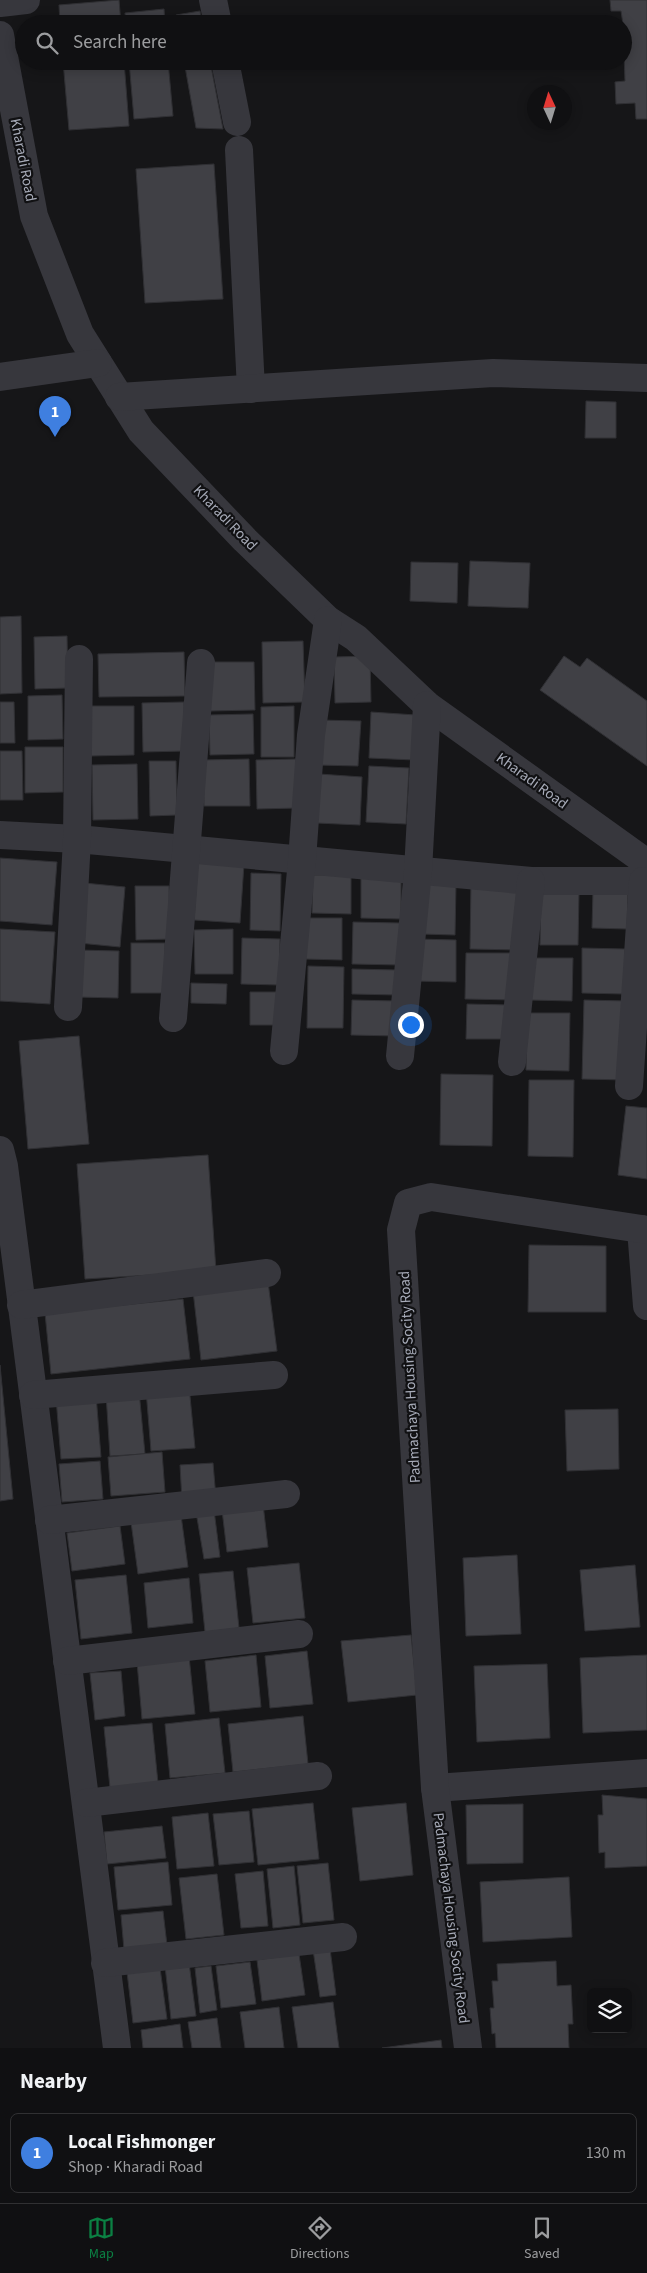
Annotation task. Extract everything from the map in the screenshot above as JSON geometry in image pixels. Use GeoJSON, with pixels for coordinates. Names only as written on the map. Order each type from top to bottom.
{"type":"FeatureCollection","features":[{"type":"Feature","properties":{"kind":"street"},"geometry":{"type":"LineString","coordinates":[[0,3],[26,0]]}},
{"type":"Feature","properties":{"kind":"street"},"geometry":{"type":"LineString","coordinates":[[213,0],[216,15]]}},
{"type":"Feature","properties":{"kind":"street","name":"Kharadi Road"},"geometry":{"type":"LineString","coordinates":[[0,35],[34,216],[80,334],[141,432],[245,540],[328,620],[356,638],[427,706],[646,875]]}},
{"type":"Feature","properties":{"kind":"street"},"geometry":{"type":"LineString","coordinates":[[227,70],[237,122]]}},
{"type":"Feature","properties":{"kind":"street"},"geometry":{"type":"LineString","coordinates":[[239,150],[251,389]]}},
{"type":"Feature","properties":{"kind":"street"},"geometry":{"type":"LineString","coordinates":[[0,377],[98,363]]}},
{"type":"Feature","properties":{"kind":"street"},"geometry":{"type":"LineString","coordinates":[[119,397],[493,373],[647,378]]}},
{"type":"Feature","properties":{"kind":"street"},"geometry":{"type":"LineString","coordinates":[[284,1051],[302,860],[311,735],[328,620]]}},
{"type":"Feature","properties":{"kind":"street"},"geometry":{"type":"LineString","coordinates":[[68,1007],[78,838],[79,660]]}},
{"type":"Feature","properties":{"kind":"street"},"geometry":{"type":"LineString","coordinates":[[173,1018],[201,663]]}},
{"type":"Feature","properties":{"kind":"street"},"geometry":{"type":"LineString","coordinates":[[400,1056],[418,871],[427,706]]}},
{"type":"Feature","properties":{"kind":"street"},"geometry":{"type":"LineString","coordinates":[[0,835],[78,838],[531,881],[646,875],[629,1086]]}},
{"type":"Feature","properties":{"kind":"street"},"geometry":{"type":"LineString","coordinates":[[512,1062],[531,881]]}},
{"type":"Feature","properties":{"kind":"street"},"geometry":{"type":"LineString","coordinates":[[0,1150],[117,2048]]}},
{"type":"Feature","properties":{"kind":"street","name":"Padmachaya Housing Socity Road"},"geometry":{"type":"LineString","coordinates":[[468,2048],[435,1788],[401,1230],[408,1202],[431,1197],[644,1230],[647,1306]]}},
{"type":"Feature","properties":{"kind":"street"},"geometry":{"type":"LineString","coordinates":[[21,1305],[267,1273]]}},
{"type":"Feature","properties":{"kind":"street"},"geometry":{"type":"LineString","coordinates":[[33,1395],[274,1375]]}},
{"type":"Feature","properties":{"kind":"street"},"geometry":{"type":"LineString","coordinates":[[49,1520],[286,1494]]}},
{"type":"Feature","properties":{"kind":"street"},"geometry":{"type":"LineString","coordinates":[[67,1661],[299,1634]]}},
{"type":"Feature","properties":{"kind":"street"},"geometry":{"type":"LineString","coordinates":[[435,1788],[647,1773]]}},
{"type":"Feature","properties":{"kind":"street"},"geometry":{"type":"LineString","coordinates":[[86,1803],[318,1776]]}},
{"type":"Feature","properties":{"kind":"street"},"geometry":{"type":"LineString","coordinates":[[106,1963],[343,1937]]}},
{"type":"Feature","properties":{"kind":"building"},"geometry":{"type":"Polygon","coordinates":[[[119,0],[120,15],[60,15],[59,5],[119,0]]]}},
{"type":"Feature","properties":{"kind":"building"},"geometry":{"type":"Polygon","coordinates":[[[610,0],[647,0],[647,119],[636,119],[635,103],[616,104],[615,82],[625,81],[625,70],[632,70],[632,15],[622,15],[621,11],[611,11],[610,0]]]}},
{"type":"Feature","properties":{"kind":"building"},"geometry":{"type":"Polygon","coordinates":[[[164,9],[164,15],[125,15],[125,13],[164,9]]]}},
{"type":"Feature","properties":{"kind":"building"},"geometry":{"type":"Polygon","coordinates":[[[200,11],[201,15],[176,15],[200,11]]]}},
{"type":"Feature","properties":{"kind":"building"},"geometry":{"type":"Polygon","coordinates":[[[64,70],[125,70],[129,126],[69,130],[64,70]]]}},
{"type":"Feature","properties":{"kind":"building"},"geometry":{"type":"Polygon","coordinates":[[[130,70],[169,70],[173,116],[134,119],[130,70]]]}},
{"type":"Feature","properties":{"kind":"building"},"geometry":{"type":"Polygon","coordinates":[[[186,70],[212,70],[223,129],[196,128],[186,70]]]}},
{"type":"Feature","properties":{"kind":"building"},"geometry":{"type":"Polygon","coordinates":[[[214,164],[223,299],[145,303],[136,169],[214,164]]]}},
{"type":"Feature","properties":{"kind":"building"},"geometry":{"type":"Polygon","coordinates":[[[586,401],[616,402],[616,438],[585,438],[586,401]]]}},
{"type":"Feature","properties":{"kind":"building"},"geometry":{"type":"Polygon","coordinates":[[[470,561],[530,563],[528,608],[468,606],[470,561]]]}},
{"type":"Feature","properties":{"kind":"building"},"geometry":{"type":"Polygon","coordinates":[[[411,562],[458,563],[457,603],[410,601],[411,562]]]}},
{"type":"Feature","properties":{"kind":"building"},"geometry":{"type":"Polygon","coordinates":[[[21,616],[22,693],[0,694],[0,617],[21,616]]]}},
{"type":"Feature","properties":{"kind":"building"},"geometry":{"type":"Polygon","coordinates":[[[67,636],[68,688],[35,689],[34,637],[67,636]]]}},
{"type":"Feature","properties":{"kind":"building"},"geometry":{"type":"Polygon","coordinates":[[[303,641],[305,702],[263,703],[262,642],[303,641]]]}},
{"type":"Feature","properties":{"kind":"building"},"geometry":{"type":"Polygon","coordinates":[[[184,652],[185,696],[99,697],[98,654],[184,652]]]}},
{"type":"Feature","properties":{"kind":"building"},"geometry":{"type":"Polygon","coordinates":[[[370,656],[371,702],[335,703],[334,657],[370,656]]]}},
{"type":"Feature","properties":{"kind":"building"},"geometry":{"type":"Polygon","coordinates":[[[564,656],[580,667],[587,658],[647,701],[647,766],[540,690],[564,656]]]}},
{"type":"Feature","properties":{"kind":"building"},"geometry":{"type":"Polygon","coordinates":[[[210,662],[254,662],[255,710],[210,711],[210,662]]]}},
{"type":"Feature","properties":{"kind":"building"},"geometry":{"type":"Polygon","coordinates":[[[62,695],[63,739],[28,740],[28,696],[62,695]]]}},
{"type":"Feature","properties":{"kind":"building"},"geometry":{"type":"Polygon","coordinates":[[[0,702],[14,702],[15,743],[0,743],[0,702]]]}},
{"type":"Feature","properties":{"kind":"building"},"geometry":{"type":"Polygon","coordinates":[[[184,702],[185,751],[143,752],[142,703],[184,702]]]}},
{"type":"Feature","properties":{"kind":"building"},"geometry":{"type":"Polygon","coordinates":[[[89,706],[134,706],[134,755],[90,756],[89,706]]]}},
{"type":"Feature","properties":{"kind":"building"},"geometry":{"type":"Polygon","coordinates":[[[294,706],[294,757],[261,757],[261,707],[294,706]]]}},
{"type":"Feature","properties":{"kind":"building"},"geometry":{"type":"Polygon","coordinates":[[[371,712],[416,715],[414,760],[369,758],[371,712]]]}},
{"type":"Feature","properties":{"kind":"building"},"geometry":{"type":"Polygon","coordinates":[[[253,714],[254,754],[210,755],[209,715],[253,714]]]}},
{"type":"Feature","properties":{"kind":"building"},"geometry":{"type":"Polygon","coordinates":[[[319,720],[361,721],[358,766],[317,765],[319,720]]]}},
{"type":"Feature","properties":{"kind":"building"},"geometry":{"type":"Polygon","coordinates":[[[25,747],[63,747],[63,792],[25,793],[25,747]]]}},
{"type":"Feature","properties":{"kind":"building"},"geometry":{"type":"Polygon","coordinates":[[[0,751],[22,751],[23,800],[0,800],[0,751]]]}},
{"type":"Feature","properties":{"kind":"building"},"geometry":{"type":"Polygon","coordinates":[[[249,759],[250,806],[204,806],[203,760],[249,759]]]}},
{"type":"Feature","properties":{"kind":"building"},"geometry":{"type":"Polygon","coordinates":[[[296,759],[297,808],[257,809],[256,760],[296,759]]]}},
{"type":"Feature","properties":{"kind":"building"},"geometry":{"type":"Polygon","coordinates":[[[149,761],[176,761],[177,815],[150,816],[149,761]]]}},
{"type":"Feature","properties":{"kind":"building"},"geometry":{"type":"Polygon","coordinates":[[[137,764],[138,819],[93,820],[92,765],[137,764]]]}},
{"type":"Feature","properties":{"kind":"building"},"geometry":{"type":"Polygon","coordinates":[[[369,766],[409,768],[406,824],[366,822],[369,766]]]}},
{"type":"Feature","properties":{"kind":"building"},"geometry":{"type":"Polygon","coordinates":[[[319,774],[362,777],[360,825],[317,823],[319,774]]]}},
{"type":"Feature","properties":{"kind":"building"},"geometry":{"type":"Polygon","coordinates":[[[0,858],[57,862],[52,925],[0,921],[0,858]]]}},
{"type":"Feature","properties":{"kind":"building"},"geometry":{"type":"Polygon","coordinates":[[[198,862],[244,864],[240,923],[194,920],[198,862]]]}},
{"type":"Feature","properties":{"kind":"building"},"geometry":{"type":"Polygon","coordinates":[[[251,873],[281,874],[280,931],[250,930],[251,873]]]}},
{"type":"Feature","properties":{"kind":"building"},"geometry":{"type":"Polygon","coordinates":[[[313,875],[351,875],[351,914],[312,913],[313,875]]]}},
{"type":"Feature","properties":{"kind":"building"},"geometry":{"type":"Polygon","coordinates":[[[361,878],[401,878],[401,919],[361,918],[361,878]]]}},
{"type":"Feature","properties":{"kind":"building"},"geometry":{"type":"Polygon","coordinates":[[[84,883],[125,887],[120,947],[79,943],[84,883]]]}},
{"type":"Feature","properties":{"kind":"building"},"geometry":{"type":"Polygon","coordinates":[[[422,883],[456,884],[455,935],[421,934],[422,883]]]}},
{"type":"Feature","properties":{"kind":"building"},"geometry":{"type":"Polygon","coordinates":[[[471,883],[519,883],[518,950],[470,949],[471,883]]]}},
{"type":"Feature","properties":{"kind":"building"},"geometry":{"type":"Polygon","coordinates":[[[135,886],[169,886],[170,939],[136,940],[135,886]]]}},
{"type":"Feature","properties":{"kind":"building"},"geometry":{"type":"Polygon","coordinates":[[[541,891],[579,892],[578,945],[540,945],[541,891]]]}},
{"type":"Feature","properties":{"kind":"building"},"geometry":{"type":"Polygon","coordinates":[[[593,891],[628,892],[627,929],[592,928],[593,891]]]}},
{"type":"Feature","properties":{"kind":"building"},"geometry":{"type":"Polygon","coordinates":[[[305,918],[342,918],[342,960],[305,959],[305,918]]]}},
{"type":"Feature","properties":{"kind":"building"},"geometry":{"type":"Polygon","coordinates":[[[353,922],[400,923],[400,965],[352,964],[353,922]]]}},
{"type":"Feature","properties":{"kind":"building"},"geometry":{"type":"Polygon","coordinates":[[[0,929],[55,932],[50,1004],[0,1001],[0,929]]]}},
{"type":"Feature","properties":{"kind":"building"},"geometry":{"type":"Polygon","coordinates":[[[233,929],[233,974],[195,974],[194,930],[233,929]]]}},
{"type":"Feature","properties":{"kind":"building"},"geometry":{"type":"Polygon","coordinates":[[[242,938],[280,939],[279,985],[241,984],[242,938]]]}},
{"type":"Feature","properties":{"kind":"building"},"geometry":{"type":"Polygon","coordinates":[[[417,939],[456,940],[456,982],[416,981],[417,939]]]}},
{"type":"Feature","properties":{"kind":"building"},"geometry":{"type":"Polygon","coordinates":[[[131,943],[165,943],[165,993],[131,993],[131,943]]]}},
{"type":"Feature","properties":{"kind":"building"},"geometry":{"type":"Polygon","coordinates":[[[582,948],[625,949],[624,994],[582,993],[582,948]]]}},
{"type":"Feature","properties":{"kind":"building"},"geometry":{"type":"Polygon","coordinates":[[[78,950],[119,951],[118,998],[77,997],[78,950]]]}},
{"type":"Feature","properties":{"kind":"building"},"geometry":{"type":"Polygon","coordinates":[[[466,953],[513,953],[513,1000],[465,999],[466,953]]]}},
{"type":"Feature","properties":{"kind":"building"},"geometry":{"type":"Polygon","coordinates":[[[531,958],[573,958],[572,1001],[530,1000],[531,958]]]}},
{"type":"Feature","properties":{"kind":"building"},"geometry":{"type":"Polygon","coordinates":[[[308,966],[344,967],[343,1028],[307,1028],[308,966]]]}},
{"type":"Feature","properties":{"kind":"building"},"geometry":{"type":"Polygon","coordinates":[[[352,969],[397,970],[397,995],[352,994],[352,969]]]}},
{"type":"Feature","properties":{"kind":"building"},"geometry":{"type":"Polygon","coordinates":[[[191,983],[227,984],[226,1004],[191,1003],[191,983]]]}},
{"type":"Feature","properties":{"kind":"building"},"geometry":{"type":"Polygon","coordinates":[[[250,992],[278,992],[277,1025],[250,1025],[250,992]]]}},
{"type":"Feature","properties":{"kind":"building"},"geometry":{"type":"Polygon","coordinates":[[[352,1000],[397,1001],[396,1036],[351,1035],[352,1000]]]}},
{"type":"Feature","properties":{"kind":"building"},"geometry":{"type":"Polygon","coordinates":[[[584,1000],[627,1001],[626,1080],[582,1079],[584,1000]]]}},
{"type":"Feature","properties":{"kind":"building"},"geometry":{"type":"Polygon","coordinates":[[[467,1004],[511,1005],[510,1039],[466,1039],[467,1004]]]}},
{"type":"Feature","properties":{"kind":"building"},"geometry":{"type":"Polygon","coordinates":[[[527,1013],[570,1013],[569,1071],[526,1070],[527,1013]]]}},
{"type":"Feature","properties":{"kind":"building"},"geometry":{"type":"Polygon","coordinates":[[[79,1036],[89,1144],[28,1149],[19,1041],[79,1036]]]}},
{"type":"Feature","properties":{"kind":"building"},"geometry":{"type":"Polygon","coordinates":[[[441,1074],[493,1075],[492,1146],[440,1145],[441,1074]]]}},
{"type":"Feature","properties":{"kind":"building"},"geometry":{"type":"Polygon","coordinates":[[[529,1080],[574,1080],[573,1157],[528,1156],[529,1080]]]}},
{"type":"Feature","properties":{"kind":"building"},"geometry":{"type":"Polygon","coordinates":[[[626,1106],[647,1108],[647,1179],[618,1175],[626,1106]]]}},
{"type":"Feature","properties":{"kind":"building"},"geometry":{"type":"Polygon","coordinates":[[[208,1155],[216,1271],[85,1279],[77,1164],[208,1155]]]}},
{"type":"Feature","properties":{"kind":"building"},"geometry":{"type":"Polygon","coordinates":[[[529,1245],[606,1246],[606,1312],[528,1312],[529,1245]]]}},
{"type":"Feature","properties":{"kind":"building"},"geometry":{"type":"Polygon","coordinates":[[[268,1282],[277,1351],[201,1360],[193,1291],[268,1282]]]}},
{"type":"Feature","properties":{"kind":"building"},"geometry":{"type":"Polygon","coordinates":[[[183,1299],[190,1359],[51,1374],[45,1313],[183,1299]]]}},
{"type":"Feature","properties":{"kind":"building"},"geometry":{"type":"Polygon","coordinates":[[[0,1365],[13,1499],[0,1501],[0,1365]]]}},
{"type":"Feature","properties":{"kind":"building"},"geometry":{"type":"Polygon","coordinates":[[[189,1386],[195,1448],[151,1451],[146,1390],[189,1386]]]}},
{"type":"Feature","properties":{"kind":"building"},"geometry":{"type":"Polygon","coordinates":[[[139,1391],[145,1454],[110,1456],[106,1394],[139,1391]]]}},
{"type":"Feature","properties":{"kind":"building"},"geometry":{"type":"Polygon","coordinates":[[[96,1395],[101,1457],[61,1459],[56,1398],[96,1395]]]}},
{"type":"Feature","properties":{"kind":"building"},"geometry":{"type":"Polygon","coordinates":[[[618,1409],[619,1469],[567,1471],[565,1410],[618,1409]]]}},
{"type":"Feature","properties":{"kind":"building"},"geometry":{"type":"Polygon","coordinates":[[[162,1452],[165,1492],[111,1496],[108,1457],[162,1452]]]}},
{"type":"Feature","properties":{"kind":"building"},"geometry":{"type":"Polygon","coordinates":[[[100,1461],[103,1499],[62,1502],[59,1464],[100,1461]]]}},
{"type":"Feature","properties":{"kind":"building"},"geometry":{"type":"Polygon","coordinates":[[[213,1463],[216,1498],[182,1501],[180,1465],[213,1463]]]}},
{"type":"Feature","properties":{"kind":"building"},"geometry":{"type":"Polygon","coordinates":[[[263,1504],[268,1547],[227,1552],[222,1510],[263,1504]]]}},
{"type":"Feature","properties":{"kind":"building"},"geometry":{"type":"Polygon","coordinates":[[[214,1510],[220,1557],[204,1559],[196,1512],[214,1510]]]}},
{"type":"Feature","properties":{"kind":"building"},"geometry":{"type":"Polygon","coordinates":[[[181,1515],[188,1567],[138,1574],[131,1522],[181,1515]]]}},
{"type":"Feature","properties":{"kind":"building"},"geometry":{"type":"Polygon","coordinates":[[[120,1526],[125,1564],[72,1571],[67,1533],[120,1526]]]}},
{"type":"Feature","properties":{"kind":"building"},"geometry":{"type":"Polygon","coordinates":[[[517,1555],[521,1634],[466,1636],[463,1558],[517,1555]]]}},
{"type":"Feature","properties":{"kind":"building"},"geometry":{"type":"Polygon","coordinates":[[[299,1563],[305,1618],[253,1623],[247,1568],[299,1563]]]}},
{"type":"Feature","properties":{"kind":"building"},"geometry":{"type":"Polygon","coordinates":[[[635,1565],[640,1627],[585,1631],[580,1570],[635,1565]]]}},
{"type":"Feature","properties":{"kind":"building"},"geometry":{"type":"Polygon","coordinates":[[[233,1571],[239,1628],[205,1632],[199,1574],[233,1571]]]}},
{"type":"Feature","properties":{"kind":"building"},"geometry":{"type":"Polygon","coordinates":[[[126,1575],[132,1633],[81,1639],[75,1580],[126,1575]]]}},
{"type":"Feature","properties":{"kind":"building"},"geometry":{"type":"Polygon","coordinates":[[[189,1578],[193,1623],[148,1628],[144,1583],[189,1578]]]}},
{"type":"Feature","properties":{"kind":"building"},"geometry":{"type":"Polygon","coordinates":[[[411,1635],[417,1695],[348,1702],[341,1641],[411,1635]]]}},
{"type":"Feature","properties":{"kind":"building"},"geometry":{"type":"Polygon","coordinates":[[[307,1651],[313,1704],[270,1708],[265,1656],[307,1651]]]}},
{"type":"Feature","properties":{"kind":"building"},"geometry":{"type":"Polygon","coordinates":[[[256,1655],[261,1707],[210,1712],[205,1661],[256,1655]]]}},
{"type":"Feature","properties":{"kind":"building"},"geometry":{"type":"Polygon","coordinates":[[[647,1655],[647,1730],[583,1733],[580,1658],[647,1655]]]}},
{"type":"Feature","properties":{"kind":"building"},"geometry":{"type":"Polygon","coordinates":[[[189,1656],[195,1714],[142,1719],[137,1662],[189,1656]]]}},
{"type":"Feature","properties":{"kind":"building"},"geometry":{"type":"Polygon","coordinates":[[[547,1664],[550,1738],[477,1742],[474,1666],[547,1664]]]}},
{"type":"Feature","properties":{"kind":"building"},"geometry":{"type":"Polygon","coordinates":[[[121,1671],[125,1716],[95,1720],[90,1673],[121,1671]]]}},
{"type":"Feature","properties":{"kind":"building"},"geometry":{"type":"Polygon","coordinates":[[[303,1716],[308,1764],[233,1772],[228,1724],[303,1716]]]}},
{"type":"Feature","properties":{"kind":"building"},"geometry":{"type":"Polygon","coordinates":[[[219,1718],[225,1773],[170,1778],[165,1724],[219,1718]]]}},
{"type":"Feature","properties":{"kind":"building"},"geometry":{"type":"Polygon","coordinates":[[[152,1723],[158,1783],[110,1788],[104,1727],[152,1723]]]}},
{"type":"Feature","properties":{"kind":"building"},"geometry":{"type":"Polygon","coordinates":[[[602,1795],[647,1799],[647,1866],[605,1868],[605,1852],[599,1853],[598,1815],[603,1815],[602,1795]]]}},
{"type":"Feature","properties":{"kind":"building"},"geometry":{"type":"Polygon","coordinates":[[[313,1803],[319,1859],[258,1865],[252,1809],[313,1803]]]}},
{"type":"Feature","properties":{"kind":"building"},"geometry":{"type":"Polygon","coordinates":[[[406,1803],[413,1875],[360,1881],[352,1808],[406,1803]]]}},
{"type":"Feature","properties":{"kind":"building"},"geometry":{"type":"Polygon","coordinates":[[[523,1804],[523,1863],[467,1864],[466,1805],[523,1804]]]}},
{"type":"Feature","properties":{"kind":"building"},"geometry":{"type":"Polygon","coordinates":[[[249,1811],[254,1862],[219,1865],[213,1814],[249,1811]]]}},
{"type":"Feature","properties":{"kind":"building"},"geometry":{"type":"Polygon","coordinates":[[[208,1813],[214,1866],[177,1869],[172,1817],[208,1813]]]}},
{"type":"Feature","properties":{"kind":"building"},"geometry":{"type":"Polygon","coordinates":[[[162,1826],[166,1858],[107,1864],[104,1832],[162,1826]]]}},
{"type":"Feature","properties":{"kind":"building"},"geometry":{"type":"Polygon","coordinates":[[[168,1862],[172,1905],[118,1910],[114,1867],[168,1862]]]}},
{"type":"Feature","properties":{"kind":"building"},"geometry":{"type":"Polygon","coordinates":[[[328,1863],[334,1920],[303,1923],[297,1866],[328,1863]]]}},
{"type":"Feature","properties":{"kind":"building"},"geometry":{"type":"Polygon","coordinates":[[[294,1866],[300,1925],[273,1928],[267,1869],[294,1866]]]}},
{"type":"Feature","properties":{"kind":"building"},"geometry":{"type":"Polygon","coordinates":[[[263,1871],[268,1926],[241,1928],[235,1874],[263,1871]]]}},
{"type":"Feature","properties":{"kind":"building"},"geometry":{"type":"Polygon","coordinates":[[[217,1874],[224,1935],[186,1939],[179,1878],[217,1874]]]}},
{"type":"Feature","properties":{"kind":"building"},"geometry":{"type":"Polygon","coordinates":[[[569,1877],[572,1937],[483,1942],[480,1882],[569,1877]]]}},
{"type":"Feature","properties":{"kind":"building"},"geometry":{"type":"Polygon","coordinates":[[[163,1911],[167,1945],[124,1950],[121,1915],[163,1911]]]}},
{"type":"Feature","properties":{"kind":"building"},"geometry":{"type":"Polygon","coordinates":[[[329,1941],[336,1995],[320,1997],[312,1943],[329,1941]]]}},
{"type":"Feature","properties":{"kind":"building"},"geometry":{"type":"Polygon","coordinates":[[[299,1954],[305,1995],[262,2001],[257,1960],[299,1954]]]}},
{"type":"Feature","properties":{"kind":"building"},"geometry":{"type":"Polygon","coordinates":[[[556,1961],[557,1986],[571,1985],[573,2024],[568,2024],[569,2048],[496,2048],[495,2033],[492,2034],[490,2008],[494,2008],[492,1981],[498,1981],[497,1964],[556,1961]]]}},
{"type":"Feature","properties":{"kind":"building"},"geometry":{"type":"Polygon","coordinates":[[[250,1962],[256,2004],[221,2008],[216,1966],[250,1962]]]}},
{"type":"Feature","properties":{"kind":"building"},"geometry":{"type":"Polygon","coordinates":[[[189,1963],[196,2016],[171,2019],[165,1966],[189,1963]]]}},
{"type":"Feature","properties":{"kind":"building"},"geometry":{"type":"Polygon","coordinates":[[[211,1966],[217,2010],[200,2013],[195,1968],[211,1966]]]}},
{"type":"Feature","properties":{"kind":"building"},"geometry":{"type":"Polygon","coordinates":[[[160,1968],[167,2019],[133,2023],[127,1972],[160,1968]]]}},
{"type":"Feature","properties":{"kind":"building"},"geometry":{"type":"Polygon","coordinates":[[[333,2002],[339,2048],[298,2048],[292,2007],[333,2002]]]}},
{"type":"Feature","properties":{"kind":"building"},"geometry":{"type":"Polygon","coordinates":[[[279,2007],[284,2048],[245,2048],[240,2012],[279,2007]]]}},
{"type":"Feature","properties":{"kind":"building"},"geometry":{"type":"Polygon","coordinates":[[[217,2018],[221,2048],[192,2048],[188,2022],[217,2018]]]}},
{"type":"Feature","properties":{"kind":"building"},"geometry":{"type":"Polygon","coordinates":[[[180,2024],[183,2048],[143,2048],[141,2030],[180,2024]]]}},
{"type":"Feature","properties":{"kind":"building"},"geometry":{"type":"Polygon","coordinates":[[[441,2040],[442,2048],[382,2048],[441,2040]]]}},
{"type":"Feature","properties":{"kind":"place","name":"Local Fishmonger"},"geometry":{"type":"Point","coordinates":[55,437]}}]}
